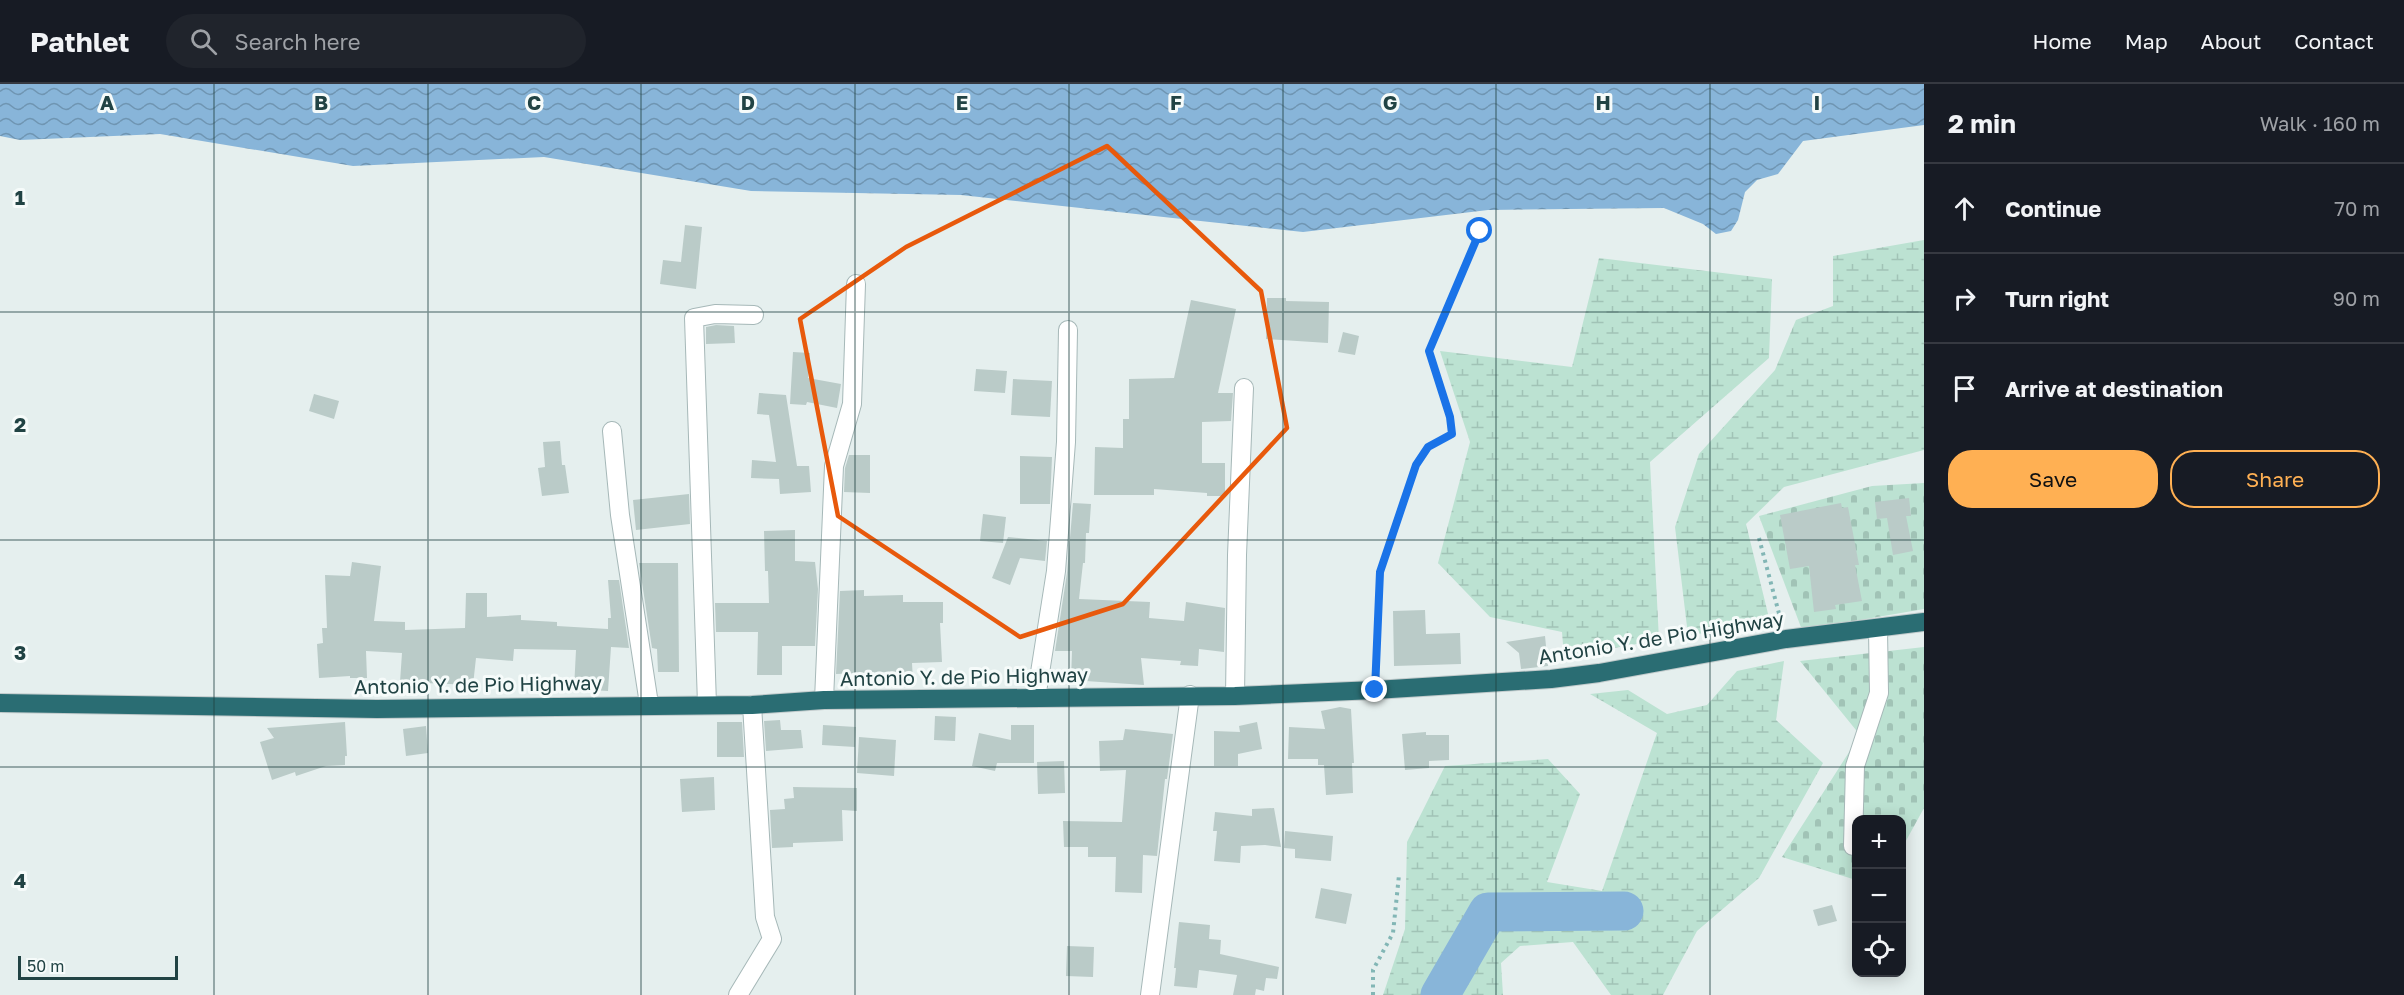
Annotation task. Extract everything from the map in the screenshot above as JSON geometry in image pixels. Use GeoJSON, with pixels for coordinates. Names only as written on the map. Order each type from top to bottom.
{"type":"FeatureCollection","features":[{"type":"Feature","properties":{"kind":"highway","name":"Antonio Y. de Pio Highway"},"geometry":{"type":"LineString","coordinates":[[0,703],[377,709],[649,704],[752,705],[824,700],[1235,696],[1551,679],[1599,673],[1786,639],[1924,622]]}},
{"type":"Feature","properties":{"kind":"street"},"geometry":{"type":"LineString","coordinates":[[824,700],[834,466],[852,404],[856,284]]}},
{"type":"Feature","properties":{"kind":"street"},"geometry":{"type":"LineString","coordinates":[[707,704],[694,318],[715,314],[754,315]]}},
{"type":"Feature","properties":{"kind":"street"},"geometry":{"type":"LineString","coordinates":[[1036,698],[1056,571],[1066,442],[1068,330]]}},
{"type":"Feature","properties":{"kind":"street"},"geometry":{"type":"LineString","coordinates":[[1235,696],[1237,555],[1244,388]]}},
{"type":"Feature","properties":{"kind":"street"},"geometry":{"type":"LineString","coordinates":[[612,431],[620,515],[649,704]]}},
{"type":"Feature","properties":{"kind":"street"},"geometry":{"type":"LineString","coordinates":[[1854,815],[1855,766],[1879,693],[1878,629]]}},
{"type":"Feature","properties":{"kind":"street"},"geometry":{"type":"LineString","coordinates":[[1150,995],[1190,695]]}},
{"type":"Feature","properties":{"kind":"street"},"geometry":{"type":"LineString","coordinates":[[738,995],[772,939],[765,917],[752,705]]}},
{"type":"Feature","properties":{"kind":"path"},"geometry":{"type":"LineString","coordinates":[[1375,690],[1380,572],[1416,465],[1428,447],[1452,434],[1450,417],[1429,351],[1480,231]]}},
{"type":"Feature","properties":{"kind":"path"},"geometry":{"type":"LineString","coordinates":[[1759,538],[1786,639]]}},
{"type":"Feature","properties":{"kind":"path"},"geometry":{"type":"LineString","coordinates":[[1373,995],[1373,970],[1394,933],[1399,875]]}},
{"type":"Feature","properties":{"kind":"highlighted area"},"geometry":{"type":"Polygon","coordinates":[[[1107,146],[1261,291],[1287,428],[1123,604],[1020,637],[838,516],[800,319],[906,247],[1107,146]]]}},
{"type":"Feature","properties":{"kind":"green space"},"geometry":{"type":"Polygon","coordinates":[[[1924,240],[1924,450],[1784,487],[1746,524],[1771,626],[1688,635],[1675,527],[1699,454],[1775,370],[1796,320],[1833,306],[1833,256],[1924,240]]]}},
{"type":"Feature","properties":{"kind":"green space"},"geometry":{"type":"Polygon","coordinates":[[[1599,258],[1772,279],[1769,358],[1650,462],[1659,640],[1564,657],[1562,632],[1490,617],[1438,563],[1470,442],[1440,351],[1572,367],[1599,258]]]}},
{"type":"Feature","properties":{"kind":"green space"},"geometry":{"type":"Polygon","coordinates":[[[1924,483],[1924,609],[1802,630],[1759,516],[1872,486],[1924,483]]]}},
{"type":"Feature","properties":{"kind":"green space"},"geometry":{"type":"Polygon","coordinates":[[[1924,647],[1924,808],[1906,841],[1906,815],[1852,815],[1852,879],[1782,857],[1860,735],[1800,661],[1924,647]]]}},
{"type":"Feature","properties":{"kind":"green space"},"geometry":{"type":"Polygon","coordinates":[[[1784,661],[1776,720],[1823,763],[1759,878],[1697,931],[1663,995],[1611,995],[1573,942],[1520,946],[1501,963],[1503,995],[1383,995],[1405,929],[1407,842],[1445,766],[1548,759],[1580,794],[1547,882],[1602,891],[1657,733],[1590,694],[1628,690],[1667,714],[1707,705],[1737,671],[1784,661]]]}},
{"type":"Feature","properties":{"kind":"water"},"geometry":{"type":"Polygon","coordinates":[[[0,84],[1924,84],[1924,125],[1803,141],[1778,174],[1757,180],[1745,192],[1738,220],[1731,231],[1716,234],[1703,224],[1664,208],[1488,210],[1303,232],[961,195],[751,191],[544,157],[353,166],[160,134],[20,140],[0,136],[0,84]]]}},
{"type":"Feature","properties":{"kind":"building"},"geometry":{"type":"Polygon","coordinates":[[[685,225],[702,227],[696,289],[660,284],[663,260],[681,262],[685,225]]]}},
{"type":"Feature","properties":{"kind":"building"},"geometry":{"type":"Polygon","coordinates":[[[1267,298],[1329,302],[1328,343],[1266,339],[1267,298]]]}},
{"type":"Feature","properties":{"kind":"building"},"geometry":{"type":"Polygon","coordinates":[[[1191,300],[1236,309],[1218,393],[1233,393],[1231,421],[1202,422],[1202,463],[1225,463],[1225,496],[1154,489],[1154,495],[1094,495],[1095,447],[1123,448],[1123,419],[1129,419],[1129,379],[1174,378],[1191,300]]]}},
{"type":"Feature","properties":{"kind":"building"},"geometry":{"type":"Polygon","coordinates":[[[734,326],[735,343],[706,344],[706,327],[734,326]]]}},
{"type":"Feature","properties":{"kind":"building"},"geometry":{"type":"Polygon","coordinates":[[[1343,332],[1359,336],[1355,355],[1338,352],[1343,332]]]}},
{"type":"Feature","properties":{"kind":"building"},"geometry":{"type":"Polygon","coordinates":[[[793,352],[810,353],[808,378],[841,384],[837,408],[807,402],[806,405],[790,404],[793,352]]]}},
{"type":"Feature","properties":{"kind":"building"},"geometry":{"type":"Polygon","coordinates":[[[976,369],[1007,371],[1005,393],[974,391],[976,369]]]}},
{"type":"Feature","properties":{"kind":"building"},"geometry":{"type":"Polygon","coordinates":[[[1013,379],[1052,381],[1050,417],[1011,415],[1013,379]]]}},
{"type":"Feature","properties":{"kind":"building"},"geometry":{"type":"Polygon","coordinates":[[[759,393],[786,395],[797,466],[809,466],[811,492],[780,494],[779,479],[751,478],[752,460],[776,462],[769,415],[757,414],[759,393]]]}},
{"type":"Feature","properties":{"kind":"building"},"geometry":{"type":"Polygon","coordinates":[[[314,394],[339,401],[334,419],[309,411],[314,394]]]}},
{"type":"Feature","properties":{"kind":"building"},"geometry":{"type":"Polygon","coordinates":[[[560,441],[562,465],[565,465],[569,493],[542,496],[538,468],[545,467],[543,442],[560,441]]]}},
{"type":"Feature","properties":{"kind":"building"},"geometry":{"type":"Polygon","coordinates":[[[849,455],[870,455],[870,493],[844,492],[845,468],[849,455]]]}},
{"type":"Feature","properties":{"kind":"building"},"geometry":{"type":"Polygon","coordinates":[[[1020,456],[1052,457],[1050,504],[1020,504],[1020,456]]]}},
{"type":"Feature","properties":{"kind":"building"},"geometry":{"type":"Polygon","coordinates":[[[689,494],[690,524],[636,530],[633,500],[689,494]]]}},
{"type":"Feature","properties":{"kind":"building"},"geometry":{"type":"Polygon","coordinates":[[[1909,498],[1911,516],[1906,516],[1913,551],[1893,555],[1887,518],[1877,519],[1875,502],[1909,498]]]}},
{"type":"Feature","properties":{"kind":"building"},"geometry":{"type":"Polygon","coordinates":[[[1073,503],[1091,504],[1079,599],[1150,602],[1149,618],[1184,621],[1186,602],[1225,608],[1224,652],[1199,649],[1198,666],[1180,665],[1181,661],[1141,658],[1144,685],[1071,680],[1072,651],[1055,651],[1067,573],[1073,503]]]}},
{"type":"Feature","properties":{"kind":"building"},"geometry":{"type":"Polygon","coordinates":[[[1841,503],[1842,508],[1848,507],[1859,565],[1855,565],[1862,601],[1835,605],[1836,609],[1814,612],[1809,566],[1790,569],[1780,515],[1841,503]]]}},
{"type":"Feature","properties":{"kind":"building"},"geometry":{"type":"Polygon","coordinates":[[[983,514],[1006,517],[1003,543],[980,541],[983,514]]]}},
{"type":"Feature","properties":{"kind":"building"},"geometry":{"type":"Polygon","coordinates":[[[795,530],[795,561],[815,562],[818,589],[815,646],[782,646],[782,675],[757,675],[758,632],[716,632],[715,603],[769,603],[764,531],[795,530]]]}},
{"type":"Feature","properties":{"kind":"building"},"geometry":{"type":"Polygon","coordinates":[[[1008,537],[1047,541],[1045,561],[1020,558],[1010,585],[992,578],[1008,537]]]}},
{"type":"Feature","properties":{"kind":"building"},"geometry":{"type":"Polygon","coordinates":[[[352,562],[381,566],[374,621],[405,622],[405,630],[465,628],[466,593],[487,593],[487,617],[521,615],[521,620],[557,622],[557,626],[608,629],[608,618],[611,618],[608,580],[619,580],[629,648],[611,647],[608,691],[574,689],[576,650],[514,649],[513,661],[476,658],[473,685],[400,682],[402,653],[366,651],[367,678],[350,678],[350,676],[319,678],[317,644],[323,643],[322,628],[327,628],[325,575],[350,576],[352,562]]]}},
{"type":"Feature","properties":{"kind":"building"},"geometry":{"type":"Polygon","coordinates":[[[639,563],[678,563],[679,672],[658,672],[657,649],[652,648],[639,563]]]}},
{"type":"Feature","properties":{"kind":"building"},"geometry":{"type":"Polygon","coordinates":[[[864,590],[864,596],[903,595],[903,602],[943,602],[943,623],[940,623],[942,662],[912,663],[913,681],[889,682],[889,672],[836,674],[840,591],[864,590]]]}},
{"type":"Feature","properties":{"kind":"building"},"geometry":{"type":"Polygon","coordinates":[[[1425,610],[1426,634],[1460,633],[1461,664],[1394,666],[1393,611],[1425,610]]]}},
{"type":"Feature","properties":{"kind":"building"},"geometry":{"type":"Polygon","coordinates":[[[1545,636],[1548,666],[1521,669],[1519,653],[1506,642],[1545,636]]]}},
{"type":"Feature","properties":{"kind":"building"},"geometry":{"type":"Polygon","coordinates":[[[1340,707],[1351,709],[1353,793],[1326,795],[1324,765],[1318,765],[1318,759],[1288,759],[1289,727],[1325,729],[1321,711],[1340,707]]]}},
{"type":"Feature","properties":{"kind":"building"},"geometry":{"type":"Polygon","coordinates":[[[935,716],[956,717],[955,741],[934,740],[935,716]]]}},
{"type":"Feature","properties":{"kind":"building"},"geometry":{"type":"Polygon","coordinates":[[[780,720],[781,730],[801,730],[803,748],[766,751],[764,721],[780,720]]]}},
{"type":"Feature","properties":{"kind":"building"},"geometry":{"type":"Polygon","coordinates":[[[345,722],[347,756],[345,756],[345,765],[326,766],[296,776],[295,772],[272,780],[260,742],[274,738],[267,728],[345,722]]]}},
{"type":"Feature","properties":{"kind":"building"},"geometry":{"type":"Polygon","coordinates":[[[717,722],[742,722],[744,757],[717,757],[717,722]]]}},
{"type":"Feature","properties":{"kind":"building"},"geometry":{"type":"Polygon","coordinates":[[[1257,722],[1262,749],[1238,754],[1238,766],[1214,766],[1214,731],[1240,732],[1239,726],[1257,722]]]}},
{"type":"Feature","properties":{"kind":"building"},"geometry":{"type":"Polygon","coordinates":[[[823,725],[856,727],[855,747],[822,745],[823,725]]]}},
{"type":"Feature","properties":{"kind":"building"},"geometry":{"type":"Polygon","coordinates":[[[1011,725],[1034,725],[1034,763],[997,763],[995,771],[972,766],[979,733],[1011,740],[1011,725]]]}},
{"type":"Feature","properties":{"kind":"building"},"geometry":{"type":"Polygon","coordinates":[[[426,726],[428,753],[406,756],[403,729],[426,726]]]}},
{"type":"Feature","properties":{"kind":"building"},"geometry":{"type":"Polygon","coordinates":[[[1125,729],[1173,734],[1167,779],[1165,779],[1157,856],[1143,855],[1142,893],[1115,892],[1116,857],[1088,857],[1088,847],[1064,847],[1063,821],[1122,822],[1126,770],[1100,771],[1099,741],[1123,740],[1125,729]]]}},
{"type":"Feature","properties":{"kind":"building"},"geometry":{"type":"Polygon","coordinates":[[[1426,732],[1426,735],[1449,735],[1449,760],[1429,761],[1429,768],[1405,770],[1402,734],[1426,732]]]}},
{"type":"Feature","properties":{"kind":"building"},"geometry":{"type":"Polygon","coordinates":[[[859,737],[896,740],[894,776],[857,773],[859,737]]]}},
{"type":"Feature","properties":{"kind":"building"},"geometry":{"type":"Polygon","coordinates":[[[1064,761],[1065,793],[1038,794],[1037,762],[1064,761]]]}},
{"type":"Feature","properties":{"kind":"building"},"geometry":{"type":"Polygon","coordinates":[[[714,777],[715,810],[682,812],[680,779],[714,777]]]}},
{"type":"Feature","properties":{"kind":"building"},"geometry":{"type":"Polygon","coordinates":[[[793,787],[857,788],[857,811],[842,810],[843,841],[793,843],[793,847],[772,848],[770,810],[785,809],[784,799],[794,798],[793,787]]]}},
{"type":"Feature","properties":{"kind":"building"},"geometry":{"type":"Polygon","coordinates":[[[1274,808],[1281,847],[1241,846],[1240,863],[1214,861],[1217,831],[1213,831],[1215,812],[1252,816],[1252,809],[1274,808]]]}},
{"type":"Feature","properties":{"kind":"building"},"geometry":{"type":"Polygon","coordinates":[[[1285,831],[1333,836],[1331,861],[1295,858],[1295,849],[1284,848],[1285,831]]]}},
{"type":"Feature","properties":{"kind":"building"},"geometry":{"type":"Polygon","coordinates":[[[1321,888],[1352,894],[1346,924],[1315,918],[1321,888]]]}},
{"type":"Feature","properties":{"kind":"building"},"geometry":{"type":"Polygon","coordinates":[[[1832,905],[1837,921],[1818,926],[1813,910],[1832,905]]]}},
{"type":"Feature","properties":{"kind":"building"},"geometry":{"type":"Polygon","coordinates":[[[1179,922],[1210,925],[1209,939],[1221,940],[1220,954],[1279,967],[1277,979],[1266,978],[1264,991],[1256,989],[1255,995],[1233,995],[1237,975],[1199,970],[1197,988],[1174,986],[1179,922]]]}},
{"type":"Feature","properties":{"kind":"building"},"geometry":{"type":"Polygon","coordinates":[[[1067,946],[1094,947],[1093,977],[1066,976],[1067,946]]]}},
{"type":"Feature","properties":{"kind":"waterway"},"geometry":{"type":"LineString","coordinates":[[1440,995],[1488,912],[1624,911]]}},
{"type":"Feature","properties":{"kind":"route"},"geometry":{"type":"LineString","coordinates":[[1375,690],[1380,572],[1416,465],[1428,447],[1443,441],[1452,434],[1450,417],[1429,351],[1480,231]]}}]}
